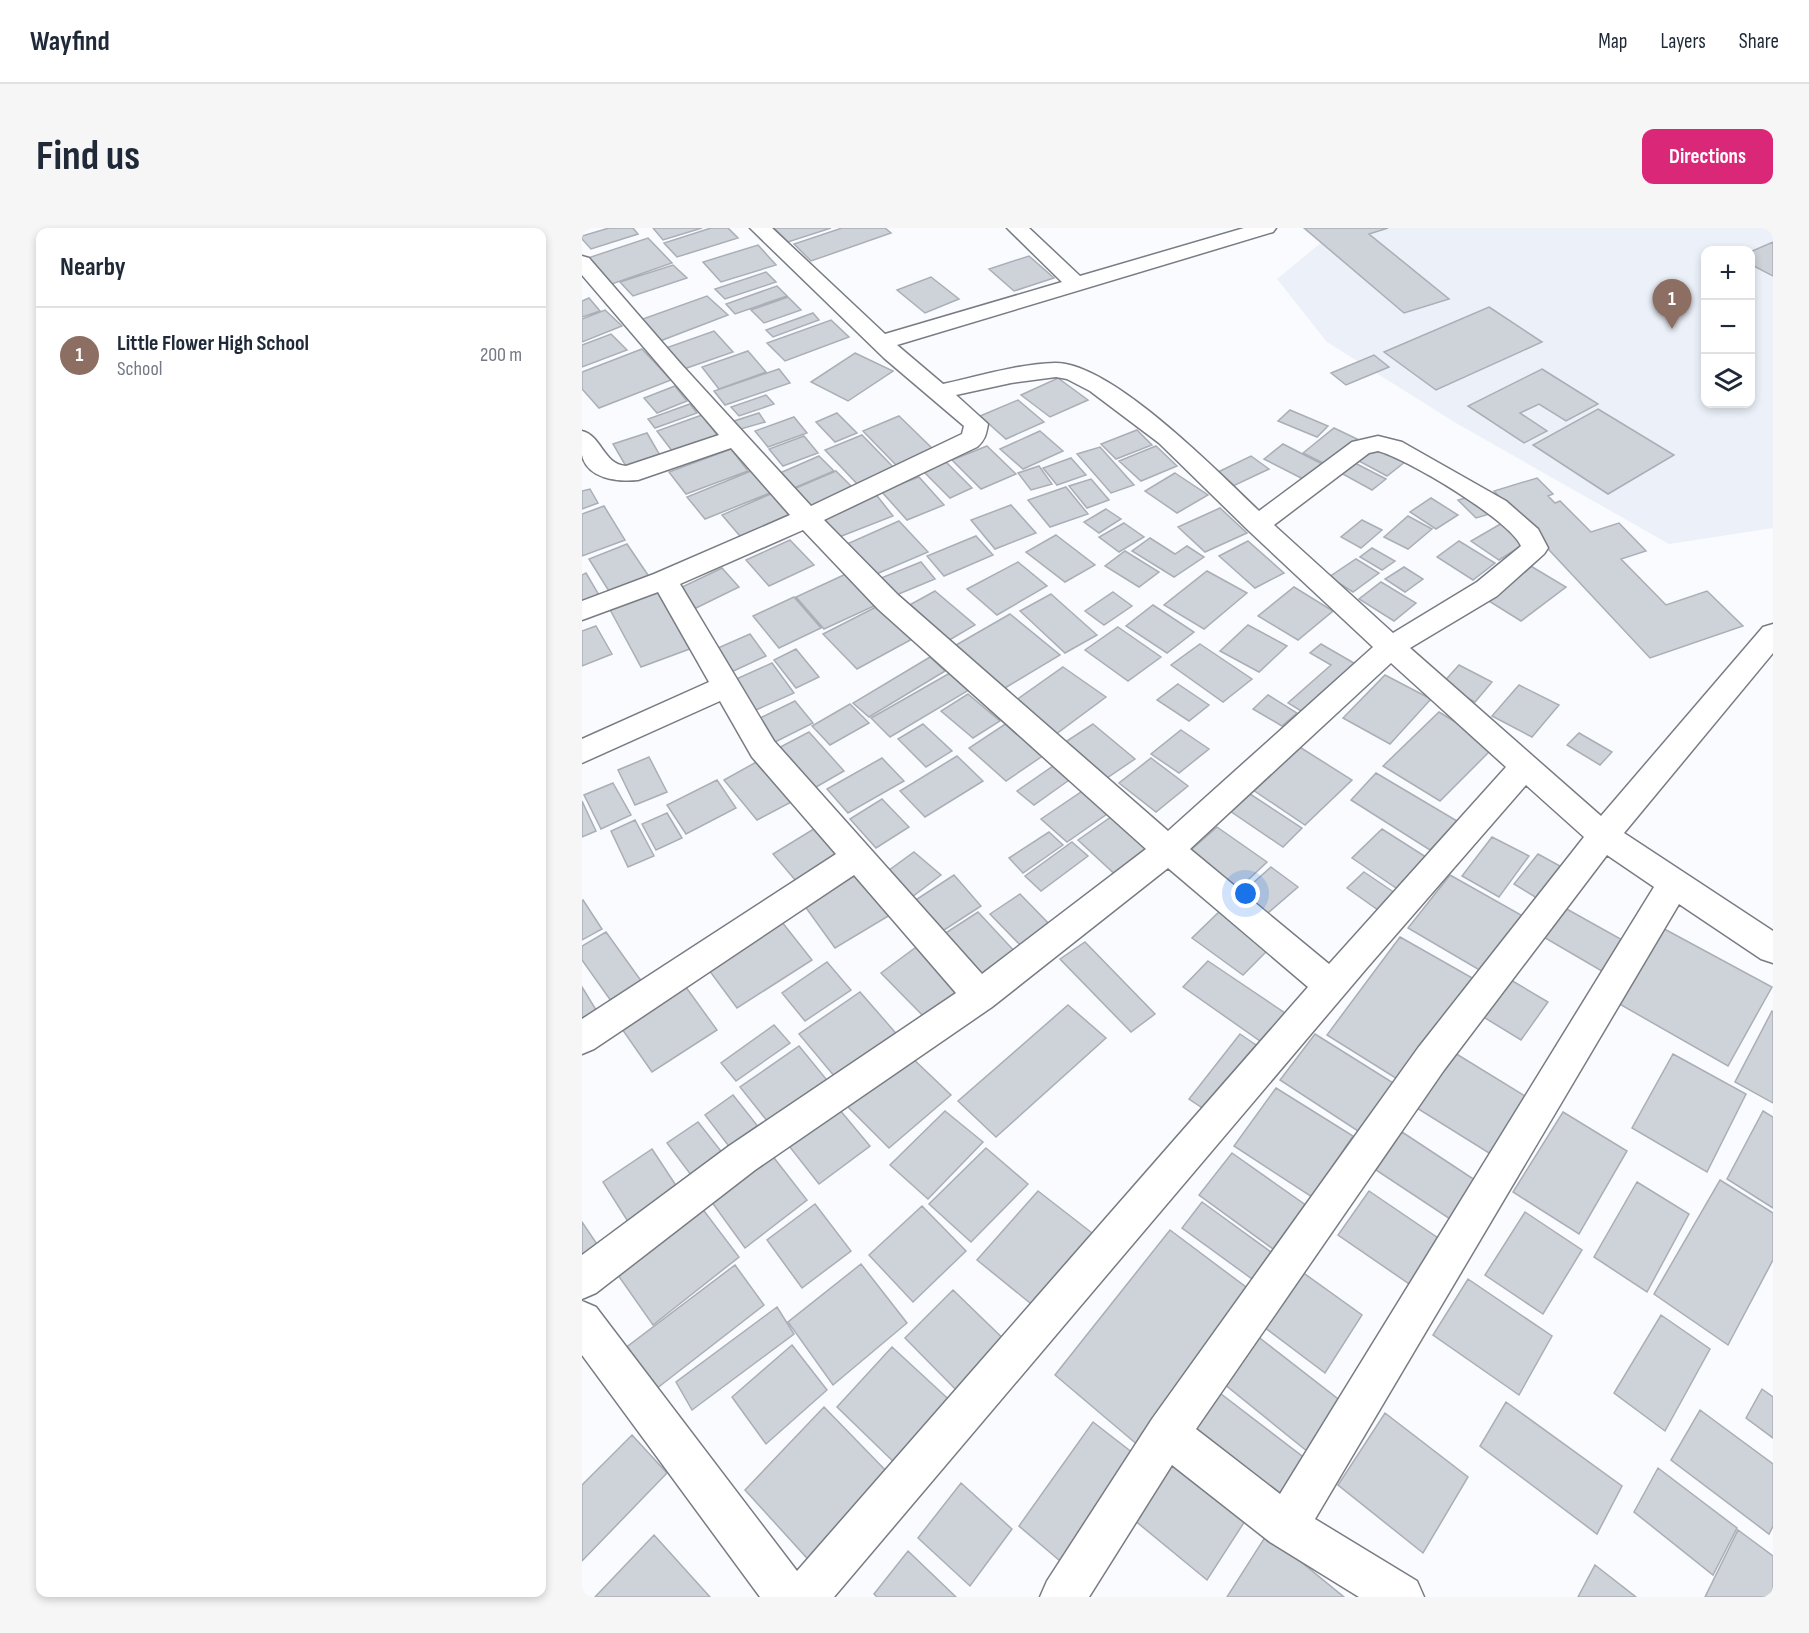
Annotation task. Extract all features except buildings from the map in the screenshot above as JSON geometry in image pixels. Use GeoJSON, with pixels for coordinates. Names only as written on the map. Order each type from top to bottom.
{"type":"FeatureCollection","features":[{"type":"Feature","properties":{"kind":"street"},"geometry":{"type":"LineString","coordinates":[[582,611],[664,580],[807,518],[968,442],[974,437],[976,424],[907,368],[760,228]]}},
{"type":"Feature","properties":{"kind":"street"},"geometry":{"type":"LineString","coordinates":[[1017,228],[1075,283]]}},
{"type":"Feature","properties":{"kind":"street"},"geometry":{"type":"LineString","coordinates":[[1196,228],[1215,243]]}},
{"type":"Feature","properties":{"kind":"street"},"geometry":{"type":"LineString","coordinates":[[882,342],[1266,228]]}},
{"type":"Feature","properties":{"kind":"street"},"geometry":{"type":"LineString","coordinates":[[582,262],[673,369],[807,518],[888,602],[1168,850],[1331,986]]}},
{"type":"Feature","properties":{"kind":"street"},"geometry":{"type":"LineString","coordinates":[[938,392],[1056,370],[1073,373],[1118,399],[1168,438],[1258,525],[1391,647],[1603,836],[1673,885],[1773,949]]}},
{"type":"Feature","properties":{"kind":"street"},"geometry":{"type":"LineString","coordinates":[[582,438],[603,467],[610,473],[621,475],[638,472],[736,438]]}},
{"type":"Feature","properties":{"kind":"street"},"geometry":{"type":"LineString","coordinates":[[582,1279],[742,1158],[980,996],[1168,850],[1391,647],[1487,589],[1535,548],[1534,540],[1528,531],[1494,504],[1393,447],[1378,443],[1361,447],[1344,457],[1258,525]]}},
{"type":"Feature","properties":{"kind":"street"},"geometry":{"type":"LineString","coordinates":[[664,580],[763,749],[980,996]]}},
{"type":"Feature","properties":{"kind":"street"},"geometry":{"type":"LineString","coordinates":[[1063,1597],[1167,1434],[1431,1059],[1603,836],[1773,634]]}},
{"type":"Feature","properties":{"kind":"street"},"geometry":{"type":"LineString","coordinates":[[582,752],[726,686]]}},
{"type":"Feature","properties":{"kind":"street"},"geometry":{"type":"LineString","coordinates":[[804,1597],[1331,986],[1526,766]]}},
{"type":"Feature","properties":{"kind":"street"},"geometry":{"type":"LineString","coordinates":[[582,1038],[857,857]]}},
{"type":"Feature","properties":{"kind":"street"},"geometry":{"type":"LineString","coordinates":[[1286,1526],[1673,885]]}},
{"type":"Feature","properties":{"kind":"street"},"geometry":{"type":"LineString","coordinates":[[582,1321],[788,1597]]}},
{"type":"Feature","properties":{"kind":"street"},"geometry":{"type":"LineString","coordinates":[[1167,1434],[1286,1526],[1382,1592]]}},
{"type":"Feature","properties":{"kind":"shaded area"},"geometry":{"type":"Polygon","coordinates":[[[1348,228],[1773,228],[1773,528],[1669,544],[1456,423],[1327,342],[1277,279],[1334,232],[1348,228]]]}},
{"type":"Feature","properties":{"kind":"place","name":"Little Flower High School"},"geometry":{"type":"Point","coordinates":[1672,329]}}]}
